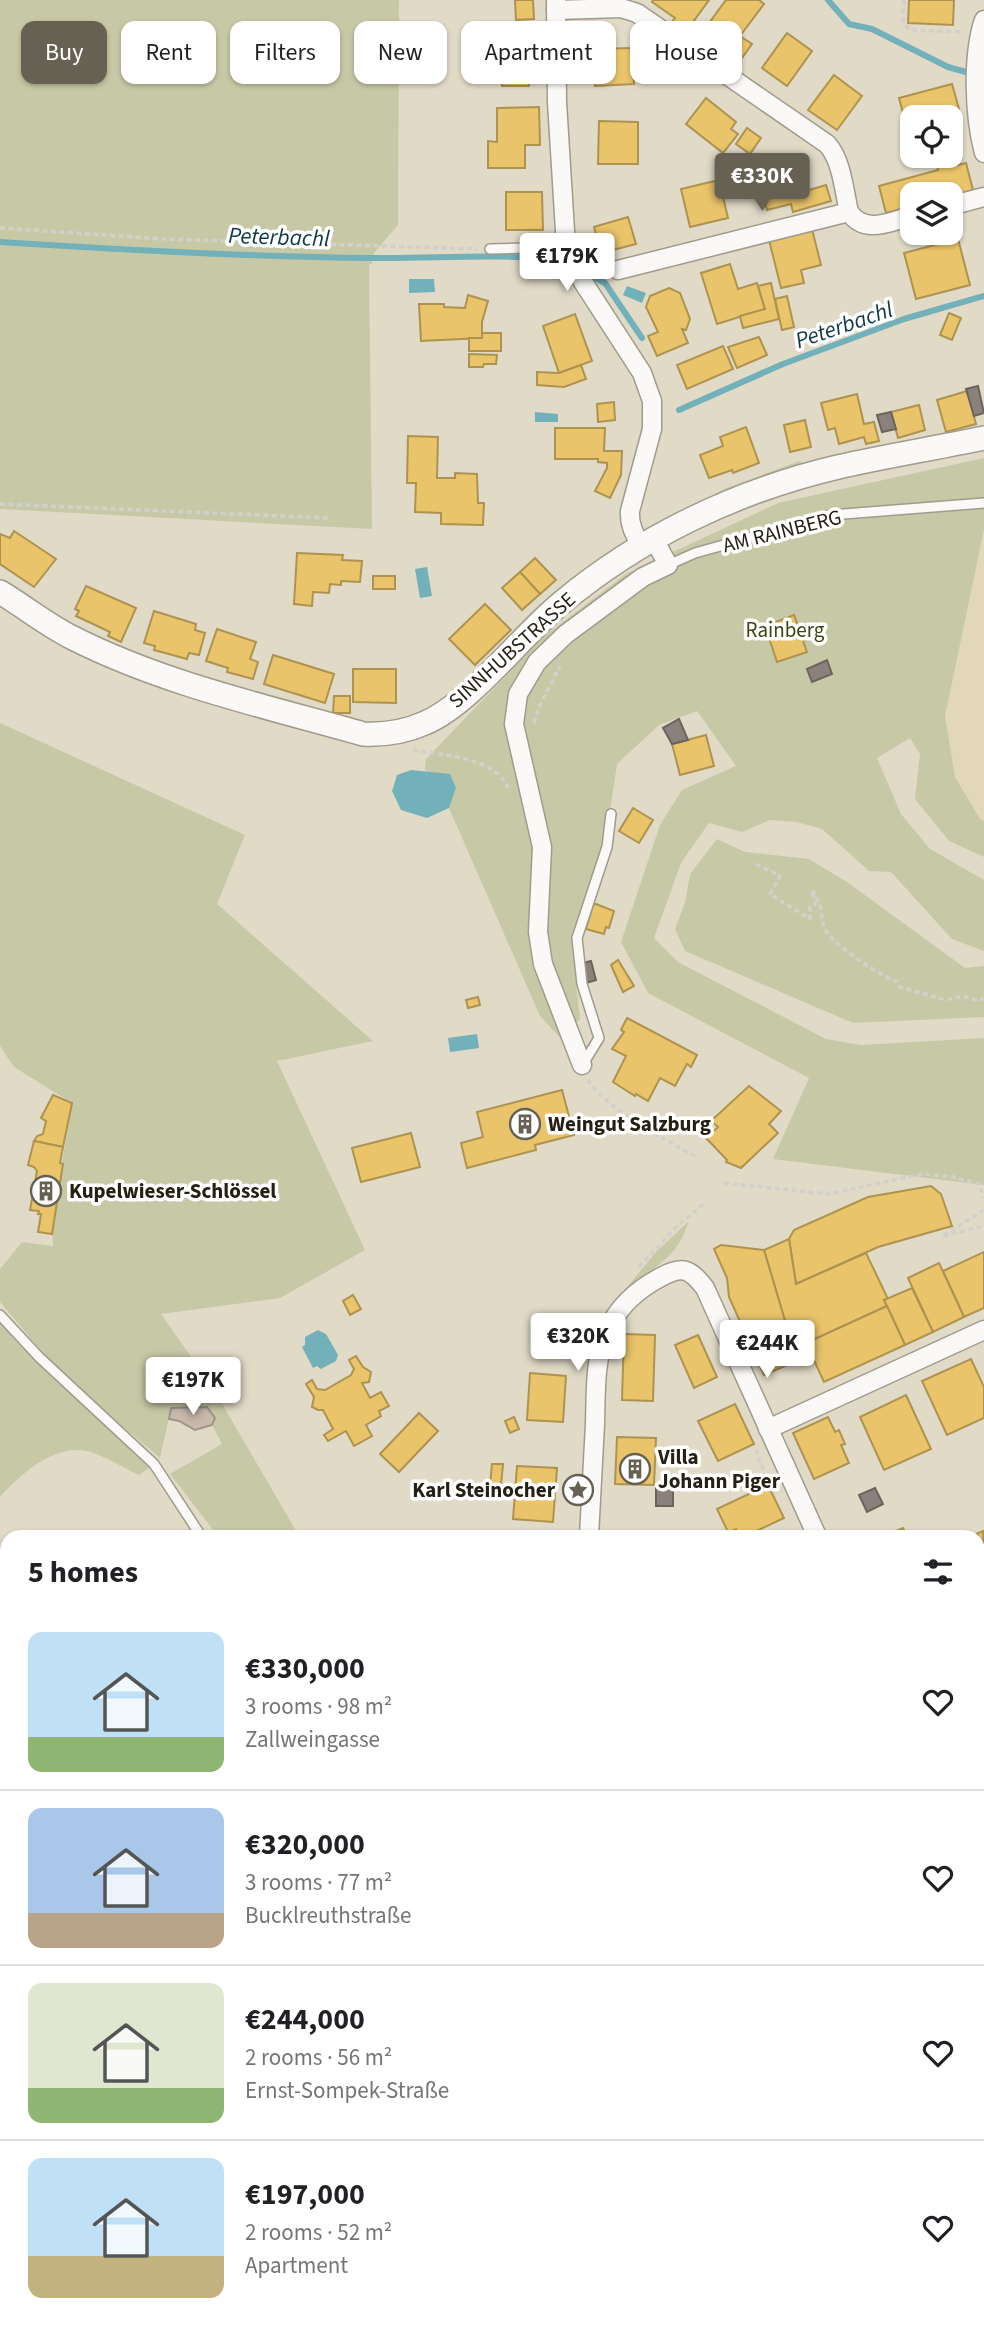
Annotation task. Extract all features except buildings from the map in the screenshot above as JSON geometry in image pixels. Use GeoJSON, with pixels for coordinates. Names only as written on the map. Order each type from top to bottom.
{"type":"FeatureCollection","features":[{"type":"Feature","properties":{"kind":"street"},"geometry":{"type":"LineString","coordinates":[[668,565],[629,520],[652,429],[649,388],[583,282],[566,247],[557,103],[556,5],[621,8],[637,13],[827,144],[836,160],[849,212],[855,221],[865,226],[900,219]]}},
{"type":"Feature","properties":{"kind":"street"},"geometry":{"type":"LineString","coordinates":[[982,27],[975,111],[984,153]]}},
{"type":"Feature","properties":{"kind":"street"},"geometry":{"type":"LineString","coordinates":[[963,203],[984,197]]}},
{"type":"Feature","properties":{"kind":"street"},"geometry":{"type":"LineString","coordinates":[[618,271],[849,212]]}},
{"type":"Feature","properties":{"kind":"street","name":"SINNHUBSTRASSE"},"geometry":{"type":"LineString","coordinates":[[0,592],[71,637],[132,664],[223,695],[351,731],[382,735],[426,723],[455,704],[561,603],[648,542],[711,509],[776,484],[837,467],[984,438]]}},
{"type":"Feature","properties":{"kind":"street","name":"AM RAINBERG"},"geometry":{"type":"LineString","coordinates":[[582,1065],[543,964],[538,932],[542,847],[514,724],[518,694],[537,662],[566,634],[643,577],[668,565]]}},
{"type":"Feature","properties":{"kind":"street"},"geometry":{"type":"LineString","coordinates":[[589,1530],[597,1373],[602,1343],[617,1314],[633,1295],[647,1284],[678,1269],[695,1275],[705,1288],[814,1530]]}},
{"type":"Feature","properties":{"kind":"street"},"geometry":{"type":"LineString","coordinates":[[768,1429],[984,1330]]}},
{"type":"Feature","properties":{"kind":"lane"},"geometry":{"type":"LineString","coordinates":[[490,249],[566,247]]}},
{"type":"Feature","properties":{"kind":"lane","name":"AM RAINBERG"},"geometry":{"type":"LineString","coordinates":[[668,565],[695,553],[831,515],[984,503]]}},
{"type":"Feature","properties":{"kind":"lane"},"geometry":{"type":"LineString","coordinates":[[582,1065],[599,1038],[582,984],[578,938],[607,847],[611,814]]}},
{"type":"Feature","properties":{"kind":"lane"},"geometry":{"type":"LineString","coordinates":[[0,1315],[39,1357],[154,1464],[197,1530]]}},
{"type":"Feature","properties":{"kind":"path"},"geometry":{"type":"LineString","coordinates":[[904,0],[903,21],[905,27],[911,30],[982,27]]}},
{"type":"Feature","properties":{"kind":"path"},"geometry":{"type":"LineString","coordinates":[[0,228],[165,239],[490,249]]}},
{"type":"Feature","properties":{"kind":"path"},"geometry":{"type":"LineString","coordinates":[[0,504],[330,518]]}},
{"type":"Feature","properties":{"kind":"path"},"geometry":{"type":"LineString","coordinates":[[532,730],[539,707],[566,655],[566,634]]}},
{"type":"Feature","properties":{"kind":"path"},"geometry":{"type":"LineString","coordinates":[[408,750],[471,759],[504,778],[509,791]]}},
{"type":"Feature","properties":{"kind":"path"},"geometry":{"type":"LineString","coordinates":[[756,864],[780,876],[770,894],[810,919],[810,907],[815,904],[816,899],[810,892],[813,892],[821,906],[826,933],[849,953],[900,986],[946,1000],[961,996],[984,999]]}},
{"type":"Feature","properties":{"kind":"path"},"geometry":{"type":"LineString","coordinates":[[582,1065],[589,1083],[606,1099],[639,1124],[696,1157]]}},
{"type":"Feature","properties":{"kind":"path"},"geometry":{"type":"LineString","coordinates":[[724,1183],[828,1194],[922,1174],[954,1177],[979,1184],[984,1198]]}},
{"type":"Feature","properties":{"kind":"path"},"geometry":{"type":"LineString","coordinates":[[984,1210],[942,1236],[984,1226]]}},
{"type":"Feature","properties":{"kind":"shaded area"},"geometry":{"type":"Polygon","coordinates":[[[984,534],[984,821],[980,820],[955,777],[945,716],[984,534]]]}},
{"type":"Feature","properties":{"kind":"green space"},"geometry":{"type":"Polygon","coordinates":[[[0,0],[399,0],[399,21],[354,21],[354,84],[399,84],[398,225],[374,253],[369,265],[372,529],[0,509],[0,0]]]}},
{"type":"Feature","properties":{"kind":"green space","name":"Rainberg"},"geometry":{"type":"Polygon","coordinates":[[[984,458],[984,530],[945,716],[955,777],[980,819],[984,821],[984,857],[949,841],[915,799],[920,754],[910,738],[877,758],[901,814],[930,849],[984,880],[984,951],[952,939],[891,872],[869,871],[822,829],[797,822],[770,820],[742,832],[709,823],[681,863],[654,938],[678,962],[826,1039],[861,1045],[984,1038],[984,1185],[773,1159],[809,1078],[648,993],[621,942],[660,825],[682,790],[736,766],[697,711],[659,725],[617,764],[605,847],[571,939],[580,1019],[562,1040],[540,1016],[449,808],[456,788],[425,770],[426,759],[543,637],[626,574],[778,503],[984,458]]]}},
{"type":"Feature","properties":{"kind":"green space"},"geometry":{"type":"Polygon","coordinates":[[[800,461],[804,464],[803,467],[657,526],[726,488],[800,461]]]}},
{"type":"Feature","properties":{"kind":"green space"},"geometry":{"type":"Polygon","coordinates":[[[0,723],[245,835],[217,904],[373,1041],[277,1061],[365,1250],[280,1298],[161,1314],[213,1388],[296,1530],[213,1530],[170,1474],[222,1444],[212,1425],[215,1418],[206,1407],[171,1408],[160,1458],[58,1371],[0,1302],[0,1269],[22,1242],[53,1246],[52,1223],[72,1103],[14,1067],[0,1046],[0,723]]]}},
{"type":"Feature","properties":{"kind":"green space"},"geometry":{"type":"Polygon","coordinates":[[[717,839],[745,852],[809,859],[847,882],[965,968],[984,966],[984,1017],[853,1023],[685,951],[675,929],[685,903],[690,874],[717,839]]]}},
{"type":"Feature","properties":{"kind":"green space"},"geometry":{"type":"Polygon","coordinates":[[[689,1221],[675,1249],[610,1308],[656,1252],[689,1221]]]}},
{"type":"Feature","properties":{"kind":"green space"},"geometry":{"type":"Polygon","coordinates":[[[0,1322],[149,1468],[139,1475],[94,1453],[67,1451],[30,1469],[0,1497],[0,1322]]]}},
{"type":"Feature","properties":{"kind":"water"},"geometry":{"type":"Polygon","coordinates":[[[409,279],[434,279],[435,292],[409,293],[409,279]]]}},
{"type":"Feature","properties":{"kind":"water"},"geometry":{"type":"Polygon","coordinates":[[[627,286],[646,293],[642,303],[623,295],[627,286]]]}},
{"type":"Feature","properties":{"kind":"water"},"geometry":{"type":"Polygon","coordinates":[[[535,412],[558,414],[558,422],[535,422],[535,412]]]}},
{"type":"Feature","properties":{"kind":"water"},"geometry":{"type":"Polygon","coordinates":[[[427,567],[432,596],[420,598],[415,569],[427,567]]]}},
{"type":"Feature","properties":{"kind":"water"},"geometry":{"type":"Polygon","coordinates":[[[411,770],[450,774],[456,788],[449,808],[427,818],[401,810],[392,791],[397,775],[411,770]]]}},
{"type":"Feature","properties":{"kind":"water"},"geometry":{"type":"Polygon","coordinates":[[[477,1034],[479,1048],[450,1052],[448,1038],[477,1034]]]}},
{"type":"Feature","properties":{"kind":"water"},"geometry":{"type":"Polygon","coordinates":[[[318,1330],[326,1334],[338,1355],[336,1361],[321,1369],[317,1366],[313,1368],[302,1347],[305,1345],[305,1337],[318,1330]]]}},
{"type":"Feature","properties":{"kind":"waterway"},"geometry":{"type":"LineString","coordinates":[[828,0],[849,24],[872,29],[948,67],[973,74]]}},
{"type":"Feature","properties":{"kind":"waterway","name":"Peterbachl"},"geometry":{"type":"LineString","coordinates":[[0,242],[279,256],[557,260]]}},
{"type":"Feature","properties":{"kind":"waterway","name":"Peterbachl"},"geometry":{"type":"LineString","coordinates":[[590,275],[605,283],[642,338]]}},
{"type":"Feature","properties":{"kind":"waterway","name":"Peterbachl"},"geometry":{"type":"LineString","coordinates":[[679,410],[783,364],[904,319],[984,296]]}},
{"type":"Feature","properties":{"kind":"place","name":"Weingut Salzburg"},"geometry":{"type":"Point","coordinates":[525,1124]}},
{"type":"Feature","properties":{"kind":"place","name":"Kupelwieser-Schlössel"},"geometry":{"type":"Point","coordinates":[46,1191]}},
{"type":"Feature","properties":{"kind":"place","name":"Villa Johann Piger"},"geometry":{"type":"Point","coordinates":[635,1469]}},
{"type":"Feature","properties":{"kind":"place","name":"Karl Steinocher"},"geometry":{"type":"Point","coordinates":[578,1490]}}]}
